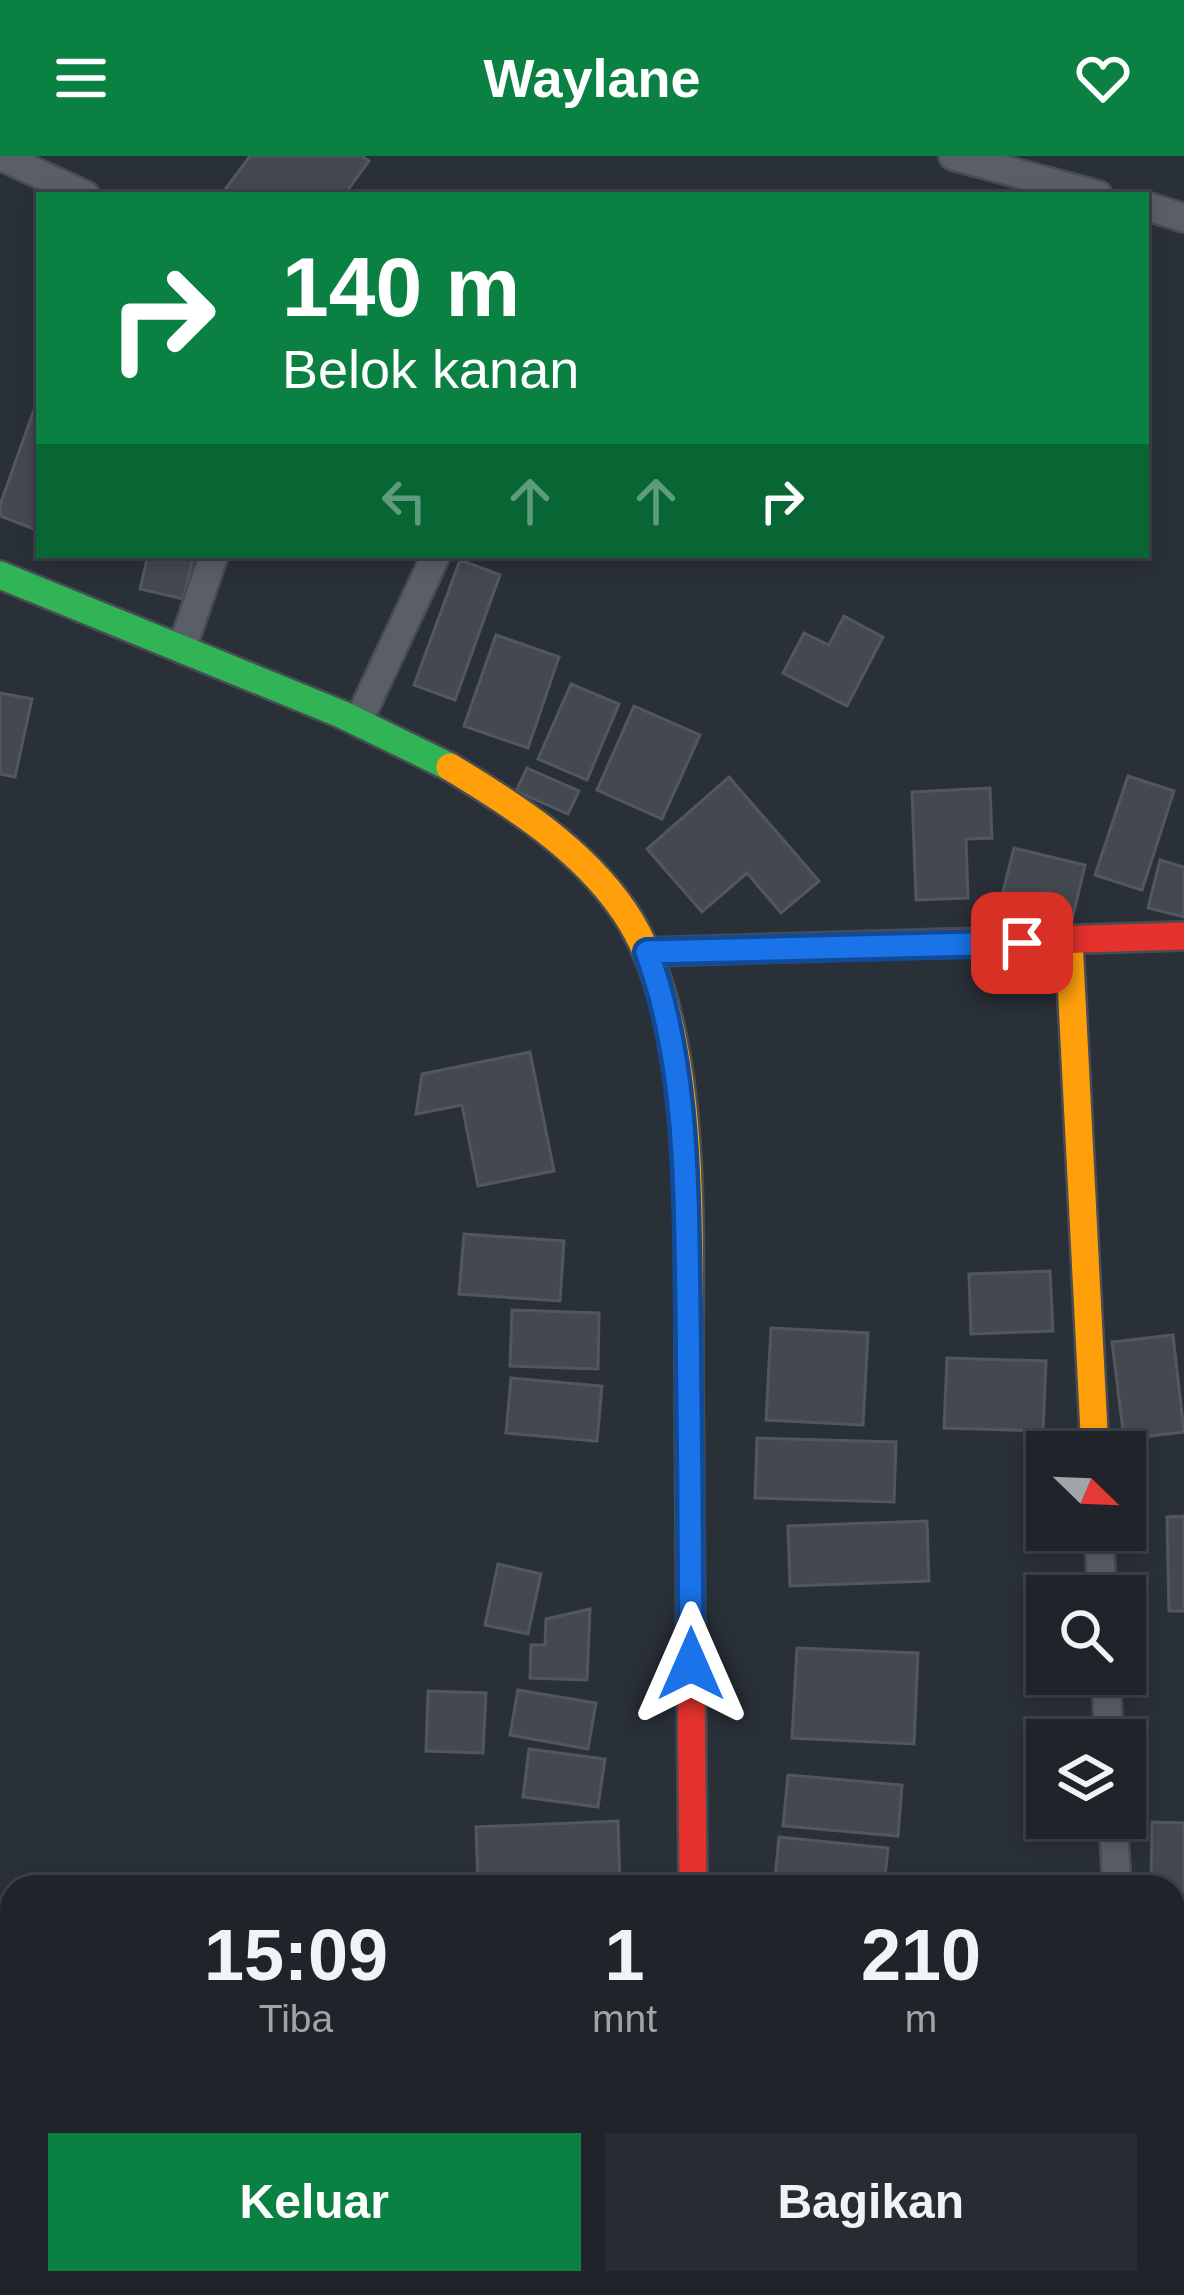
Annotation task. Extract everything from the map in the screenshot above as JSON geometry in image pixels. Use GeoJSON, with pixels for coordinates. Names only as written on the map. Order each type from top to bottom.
{"type":"FeatureCollection","features":[{"type":"Feature","properties":{"kind":"main road"},"geometry":{"type":"LineString","coordinates":[[0,575],[359,720],[443,761],[547,834],[595,878],[625,912],[647,952],[664,1000],[676,1058],[686,1214],[692,1875]]}},
{"type":"Feature","properties":{"kind":"main road"},"geometry":{"type":"LineString","coordinates":[[647,952],[1184,936]]}},
{"type":"Feature","properties":{"kind":"main road"},"geometry":{"type":"LineString","coordinates":[[1069,941],[1094,1431]]}},
{"type":"Feature","properties":{"kind":"street"},"geometry":{"type":"LineString","coordinates":[[0,156],[78,192]]}},
{"type":"Feature","properties":{"kind":"street"},"geometry":{"type":"LineString","coordinates":[[953,156],[1087,192]]}},
{"type":"Feature","properties":{"kind":"street"},"geometry":{"type":"LineString","coordinates":[[1149,207],[1184,218]]}},
{"type":"Feature","properties":{"kind":"street"},"geometry":{"type":"LineString","coordinates":[[182,648],[213,558]]}},
{"type":"Feature","properties":{"kind":"street"},"geometry":{"type":"LineString","coordinates":[[359,720],[435,558]]}},
{"type":"Feature","properties":{"kind":"street"},"geometry":{"type":"LineString","coordinates":[[1114,1839],[1116,1875]]}},
{"type":"Feature","properties":{"kind":"building"},"geometry":{"type":"Polygon","coordinates":[[[250,156],[362,156],[369,161],[346,192],[223,192],[250,156]]]}},
{"type":"Feature","properties":{"kind":"building"},"geometry":{"type":"Polygon","coordinates":[[[36,404],[36,530],[0,516],[36,404]]]}},
{"type":"Feature","properties":{"kind":"building"},"geometry":{"type":"Polygon","coordinates":[[[147,558],[193,558],[183,599],[140,589],[147,558]]]}},
{"type":"Feature","properties":{"kind":"building"},"geometry":{"type":"Polygon","coordinates":[[[460,560],[500,575],[455,700],[414,685],[460,560]]]}},
{"type":"Feature","properties":{"kind":"building"},"geometry":{"type":"Polygon","coordinates":[[[844,616],[883,637],[847,706],[783,673],[804,633],[829,645],[844,616]]]}},
{"type":"Feature","properties":{"kind":"building"},"geometry":{"type":"Polygon","coordinates":[[[496,635],[559,657],[528,748],[464,726],[496,635]]]}},
{"type":"Feature","properties":{"kind":"building"},"geometry":{"type":"Polygon","coordinates":[[[571,684],[619,704],[587,780],[538,759],[571,684]]]}},
{"type":"Feature","properties":{"kind":"building"},"geometry":{"type":"Polygon","coordinates":[[[0,693],[32,699],[15,777],[0,774],[0,693]]]}},
{"type":"Feature","properties":{"kind":"building"},"geometry":{"type":"Polygon","coordinates":[[[634,706],[700,735],[662,819],[597,790],[634,706]]]}},
{"type":"Feature","properties":{"kind":"building"},"geometry":{"type":"Polygon","coordinates":[[[527,768],[579,791],[568,814],[516,791],[527,768]]]}},
{"type":"Feature","properties":{"kind":"building"},"geometry":{"type":"Polygon","coordinates":[[[1128,776],[1174,791],[1142,890],[1095,875],[1128,776]]]}},
{"type":"Feature","properties":{"kind":"building"},"geometry":{"type":"Polygon","coordinates":[[[729,777],[819,881],[781,913],[747,873],[702,912],[647,849],[729,777]]]}},
{"type":"Feature","properties":{"kind":"building"},"geometry":{"type":"Polygon","coordinates":[[[990,788],[992,838],[966,839],[968,898],[916,900],[912,792],[990,788]]]}},
{"type":"Feature","properties":{"kind":"building"},"geometry":{"type":"Polygon","coordinates":[[[1014,848],[1085,865],[1068,937],[996,919],[1014,848]]]}},
{"type":"Feature","properties":{"kind":"building"},"geometry":{"type":"Polygon","coordinates":[[[1160,860],[1184,867],[1184,917],[1148,908],[1160,860]]]}},
{"type":"Feature","properties":{"kind":"building"},"geometry":{"type":"Polygon","coordinates":[[[530,1052],[554,1171],[478,1186],[462,1105],[416,1114],[422,1074],[530,1052]]]}},
{"type":"Feature","properties":{"kind":"building"},"geometry":{"type":"Polygon","coordinates":[[[464,1234],[564,1241],[560,1301],[459,1294],[464,1234]]]}},
{"type":"Feature","properties":{"kind":"building"},"geometry":{"type":"Polygon","coordinates":[[[1050,1271],[1053,1331],[971,1334],[969,1274],[1050,1271]]]}},
{"type":"Feature","properties":{"kind":"building"},"geometry":{"type":"Polygon","coordinates":[[[512,1310],[599,1313],[598,1369],[510,1366],[512,1310]]]}},
{"type":"Feature","properties":{"kind":"building"},"geometry":{"type":"Polygon","coordinates":[[[771,1328],[868,1333],[863,1425],[766,1420],[771,1328]]]}},
{"type":"Feature","properties":{"kind":"building"},"geometry":{"type":"Polygon","coordinates":[[[1173,1335],[1184,1432],[1146,1436],[1146,1431],[1123,1431],[1112,1342],[1173,1335]]]}},
{"type":"Feature","properties":{"kind":"building"},"geometry":{"type":"Polygon","coordinates":[[[947,1358],[1046,1361],[1043,1431],[944,1428],[947,1358]]]}},
{"type":"Feature","properties":{"kind":"building"},"geometry":{"type":"Polygon","coordinates":[[[511,1378],[602,1386],[597,1441],[506,1433],[511,1378]]]}},
{"type":"Feature","properties":{"kind":"building"},"geometry":{"type":"Polygon","coordinates":[[[757,1438],[896,1442],[894,1502],[755,1498],[757,1438]]]}},
{"type":"Feature","properties":{"kind":"building"},"geometry":{"type":"Polygon","coordinates":[[[1184,1516],[1184,1611],[1169,1611],[1167,1517],[1184,1516]]]}},
{"type":"Feature","properties":{"kind":"building"},"geometry":{"type":"Polygon","coordinates":[[[927,1521],[929,1581],[790,1586],[788,1526],[927,1521]]]}},
{"type":"Feature","properties":{"kind":"building"},"geometry":{"type":"Polygon","coordinates":[[[498,1564],[541,1574],[528,1634],[485,1625],[498,1564]]]}},
{"type":"Feature","properties":{"kind":"building"},"geometry":{"type":"Polygon","coordinates":[[[590,1609],[587,1680],[530,1678],[531,1645],[545,1645],[546,1619],[590,1609]]]}},
{"type":"Feature","properties":{"kind":"building"},"geometry":{"type":"Polygon","coordinates":[[[797,1648],[918,1653],[914,1744],[792,1738],[797,1648]]]}},
{"type":"Feature","properties":{"kind":"building"},"geometry":{"type":"Polygon","coordinates":[[[518,1690],[596,1703],[588,1749],[510,1735],[518,1690]]]}},
{"type":"Feature","properties":{"kind":"building"},"geometry":{"type":"Polygon","coordinates":[[[428,1691],[486,1693],[483,1753],[426,1751],[428,1691]]]}},
{"type":"Feature","properties":{"kind":"building"},"geometry":{"type":"Polygon","coordinates":[[[529,1749],[605,1759],[598,1807],[523,1797],[529,1749]]]}},
{"type":"Feature","properties":{"kind":"building"},"geometry":{"type":"Polygon","coordinates":[[[788,1775],[902,1785],[898,1836],[783,1826],[788,1775]]]}},
{"type":"Feature","properties":{"kind":"building"},"geometry":{"type":"Polygon","coordinates":[[[618,1821],[620,1875],[478,1875],[476,1827],[618,1821]]]}},
{"type":"Feature","properties":{"kind":"building"},"geometry":{"type":"Polygon","coordinates":[[[1152,1822],[1184,1823],[1184,1875],[1151,1875],[1152,1822]]]}},
{"type":"Feature","properties":{"kind":"building"},"geometry":{"type":"Polygon","coordinates":[[[779,1837],[888,1848],[885,1875],[775,1875],[779,1837]]]}},
{"type":"Feature","properties":{"kind":"traffic: fast"},"geometry":{"type":"LineString","coordinates":[[0,575],[341,714],[450,767]]}},
{"type":"Feature","properties":{"kind":"traffic: slow"},"geometry":{"type":"LineString","coordinates":[[450,767],[544,830],[607,888],[649,958],[667,1013],[679,1072],[689,1198],[691,1665]]}},
{"type":"Feature","properties":{"kind":"traffic: slow"},"geometry":{"type":"LineString","coordinates":[[1069,941],[1094,1431]]}},
{"type":"Feature","properties":{"kind":"traffic: jam"},"geometry":{"type":"LineString","coordinates":[[647,952],[1184,936]]}},
{"type":"Feature","properties":{"kind":"traffic: jam"},"geometry":{"type":"LineString","coordinates":[[691,1665],[693,1875]]}},
{"type":"Feature","properties":{"kind":"route"},"geometry":{"type":"LineString","coordinates":[[691,1664],[684,1175],[676,1058],[664,1000],[647,952],[1022,943]]}}]}
